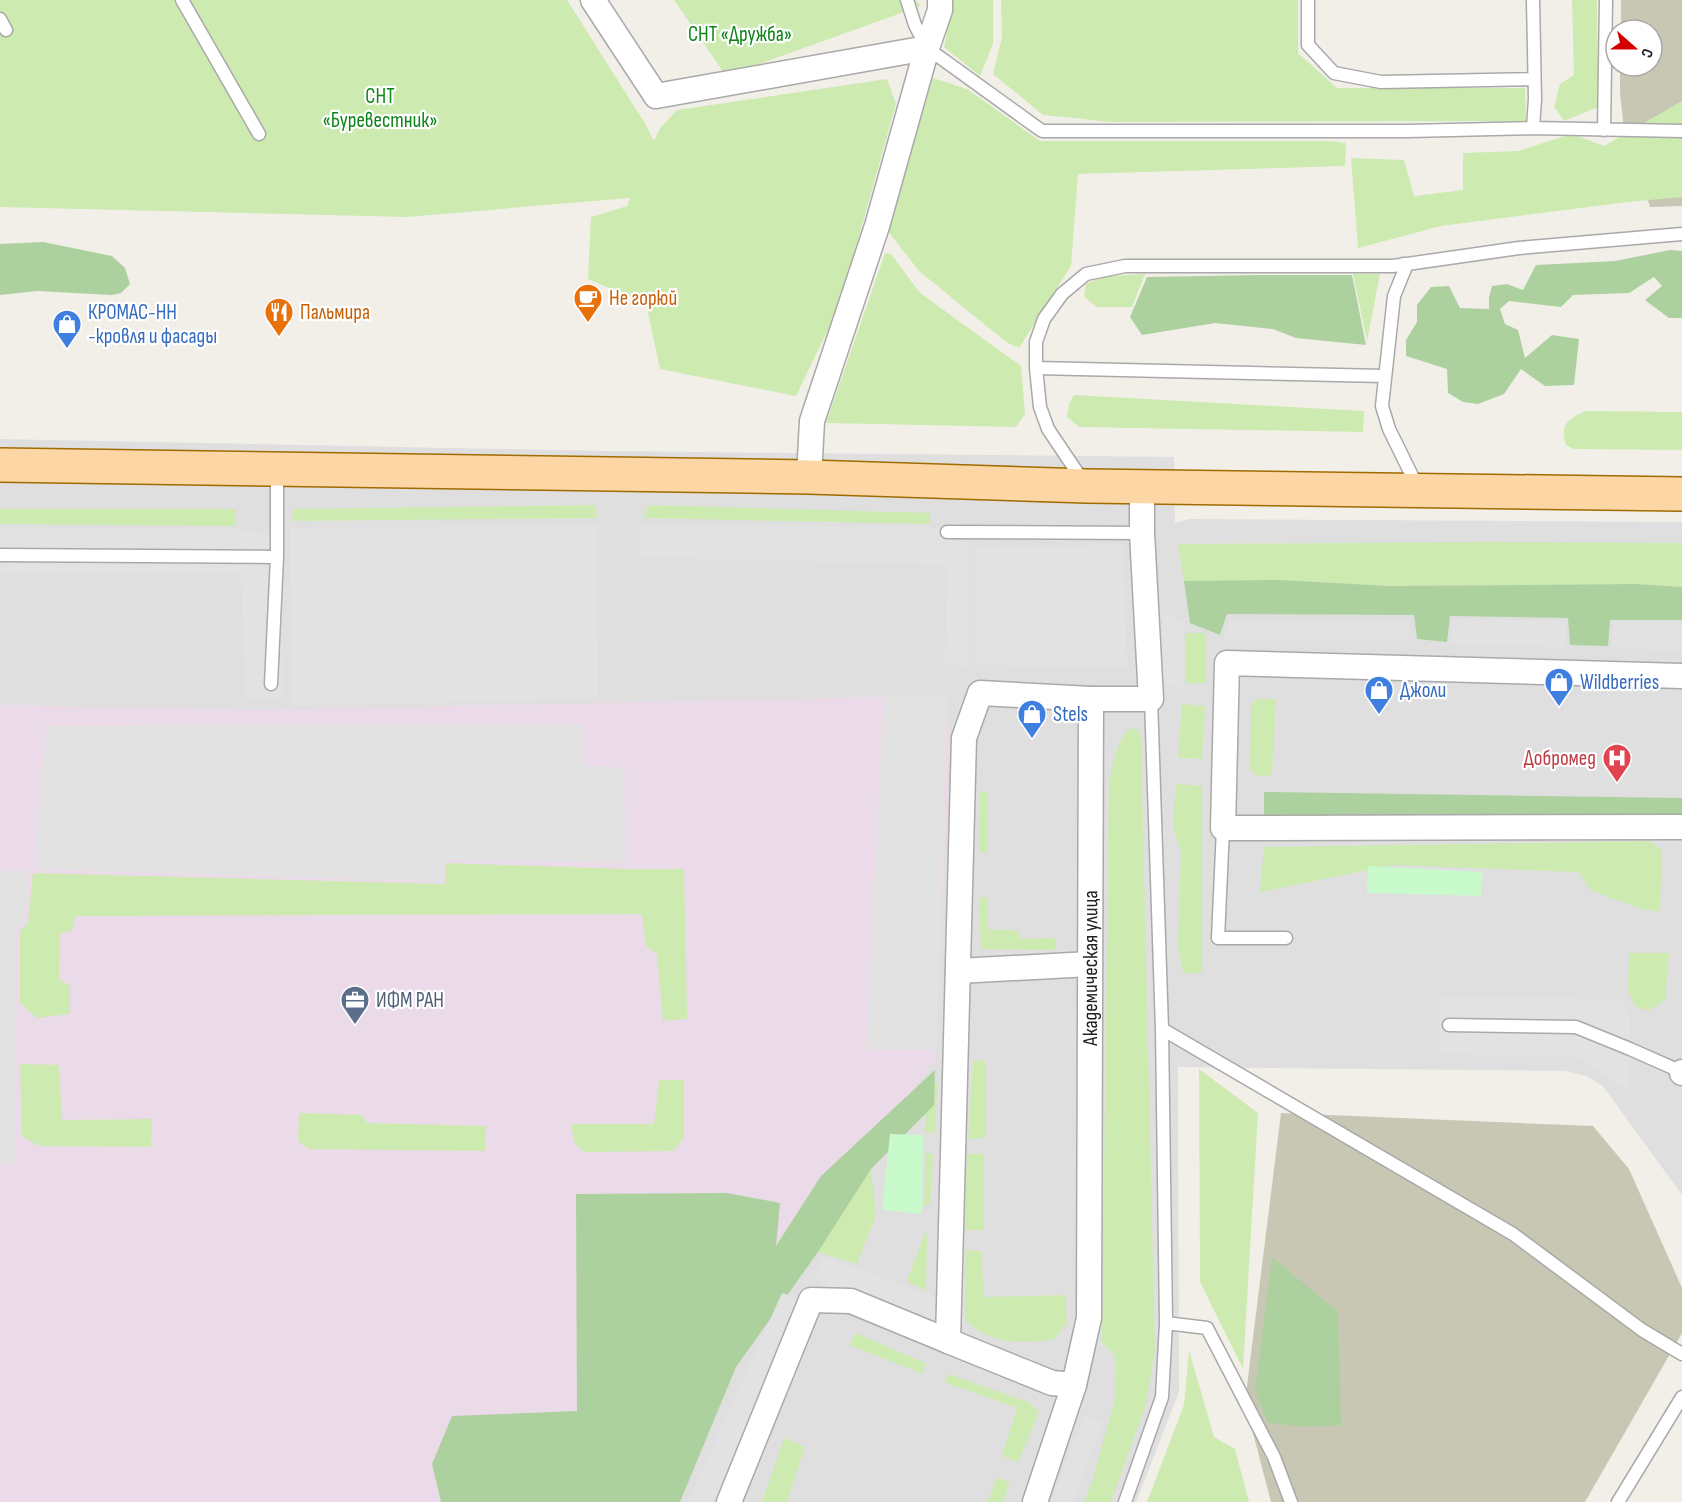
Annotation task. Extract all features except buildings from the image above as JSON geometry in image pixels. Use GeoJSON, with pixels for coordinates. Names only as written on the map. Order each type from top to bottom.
{"type":"FeatureCollection","features":[{"type":"Feature","properties":{"kind":"main road"},"geometry":{"type":"LineString","coordinates":[[0,465],[809,477],[1087,486],[1419,492],[1682,494]]}},
{"type":"Feature","properties":{"kind":"street"},"geometry":{"type":"LineString","coordinates":[[593,0],[656,96],[927,48]]}},
{"type":"Feature","properties":{"kind":"street"},"geometry":{"type":"LineString","coordinates":[[809,477],[812,421],[877,226],[927,48],[940,10],[940,0]]}},
{"type":"Feature","properties":{"kind":"street"},"geometry":{"type":"LineString","coordinates":[[948,1341],[964,738],[980,693],[1091,699],[1151,699],[1142,533],[1142,487]]}},
{"type":"Feature","properties":{"kind":"street"},"geometry":{"type":"LineString","coordinates":[[1682,676],[1227,663],[1223,828],[1682,827]]}},
{"type":"Feature","properties":{"kind":"street","name":"Академическая улица"},"geometry":{"type":"LineString","coordinates":[[1035,1502],[1074,1385],[1089,1318],[1091,699]]}},
{"type":"Feature","properties":{"kind":"street"},"geometry":{"type":"LineString","coordinates":[[958,971],[1090,964]]}},
{"type":"Feature","properties":{"kind":"street"},"geometry":{"type":"LineString","coordinates":[[729,1502],[811,1300],[851,1302],[1052,1383],[1074,1385]]}},
{"type":"Feature","properties":{"kind":"lane"},"geometry":{"type":"LineString","coordinates":[[182,0],[259,134]]}},
{"type":"Feature","properties":{"kind":"lane"},"geometry":{"type":"LineString","coordinates":[[907,0],[915,25],[927,48],[1042,132],[1396,131],[1533,128],[1682,131]]}},
{"type":"Feature","properties":{"kind":"lane"},"geometry":{"type":"LineString","coordinates":[[1308,0],[1308,45],[1334,73],[1381,82],[1534,79]]}},
{"type":"Feature","properties":{"kind":"lane"},"geometry":{"type":"LineString","coordinates":[[1533,0],[1533,128]]}},
{"type":"Feature","properties":{"kind":"lane"},"geometry":{"type":"LineString","coordinates":[[1604,130],[1605,0]]}},
{"type":"Feature","properties":{"kind":"lane"},"geometry":{"type":"LineString","coordinates":[[1087,486],[1048,429],[1040,407],[1036,362],[1036,342],[1044,319],[1062,294],[1086,274],[1125,266],[1393,266],[1519,248],[1682,234]]}},
{"type":"Feature","properties":{"kind":"lane"},"geometry":{"type":"LineString","coordinates":[[1407,264],[1394,296],[1382,406],[1389,429],[1419,492]]}},
{"type":"Feature","properties":{"kind":"lane"},"geometry":{"type":"LineString","coordinates":[[1036,362],[1384,376]]}},
{"type":"Feature","properties":{"kind":"lane"},"geometry":{"type":"LineString","coordinates":[[271,684],[277,557],[278,469]]}},
{"type":"Feature","properties":{"kind":"lane"},"geometry":{"type":"LineString","coordinates":[[946,532],[1142,533]]}},
{"type":"Feature","properties":{"kind":"lane"},"geometry":{"type":"LineString","coordinates":[[0,555],[277,557]]}},
{"type":"Feature","properties":{"kind":"lane"},"geometry":{"type":"LineString","coordinates":[[1125,1502],[1162,1397],[1166,1323],[1162,1029],[1151,699]]}},
{"type":"Feature","properties":{"kind":"lane"},"geometry":{"type":"LineString","coordinates":[[1223,828],[1218,938],[1286,938]]}},
{"type":"Feature","properties":{"kind":"lane"},"geometry":{"type":"LineString","coordinates":[[1449,1025],[1576,1027],[1682,1072]]}},
{"type":"Feature","properties":{"kind":"lane"},"geometry":{"type":"LineString","coordinates":[[1162,1029],[1513,1234],[1642,1330],[1682,1354]]}},
{"type":"Feature","properties":{"kind":"lane"},"geometry":{"type":"LineString","coordinates":[[1166,1323],[1207,1328],[1274,1457],[1291,1502]]}},
{"type":"Feature","properties":{"kind":"lane"},"geometry":{"type":"LineString","coordinates":[[1618,1502],[1682,1397]]}},
{"type":"Feature","properties":{"kind":"shaded area"},"geometry":{"type":"Polygon","coordinates":[[[1621,0],[1682,0],[1682,206],[1650,207],[1624,130],[1620,92],[1620,78],[1664,78],[1664,18],[1621,18],[1621,0]]]}},
{"type":"Feature","properties":{"kind":"shaded area"},"geometry":{"type":"Polygon","coordinates":[[[0,439],[603,451],[1174,457],[1175,523],[1189,519],[1682,522],[1682,1195],[1602,1085],[1586,1076],[1565,1071],[1178,1067],[1179,1392],[1136,1502],[0,1502],[0,439]]]}},
{"type":"Feature","properties":{"kind":"shaded area"},"geometry":{"type":"Polygon","coordinates":[[[640,524],[930,527],[967,543],[968,666],[945,665],[947,565],[639,557],[640,524]]]}},
{"type":"Feature","properties":{"kind":"shaded area"},"geometry":{"type":"Polygon","coordinates":[[[597,525],[598,699],[291,706],[290,528],[597,525]]]}},
{"type":"Feature","properties":{"kind":"shaded area"},"geometry":{"type":"Polygon","coordinates":[[[0,528],[240,529],[282,538],[283,699],[245,699],[241,574],[0,573],[0,528]]]}},
{"type":"Feature","properties":{"kind":"shaded area"},"geometry":{"type":"Polygon","coordinates":[[[1123,545],[1127,668],[975,665],[975,547],[1123,545]]]}},
{"type":"Feature","properties":{"kind":"shaded area"},"geometry":{"type":"Polygon","coordinates":[[[1163,612],[1183,621],[1184,687],[1163,685],[1163,612]]]}},
{"type":"Feature","properties":{"kind":"shaded area"},"geometry":{"type":"Polygon","coordinates":[[[1452,619],[1566,621],[1566,647],[1450,644],[1452,619]]]}},
{"type":"Feature","properties":{"kind":"shaded area"},"geometry":{"type":"Polygon","coordinates":[[[1229,620],[1410,620],[1409,640],[1224,639],[1229,620]]]}},
{"type":"Feature","properties":{"kind":"shaded area"},"geometry":{"type":"Polygon","coordinates":[[[1613,621],[1682,623],[1682,651],[1611,648],[1613,621]]]}},
{"type":"Feature","properties":{"kind":"shaded area"},"geometry":{"type":"Polygon","coordinates":[[[884,697],[947,697],[936,1050],[866,1050],[884,697]]]}},
{"type":"Feature","properties":{"kind":"shaded area","name":"ИФМ РАН"},"geometry":{"type":"Polygon","coordinates":[[[947,697],[949,742],[936,1059],[593,1502],[0,1502],[0,705],[254,710],[947,697]]]}},
{"type":"Feature","properties":{"kind":"shaded area"},"geometry":{"type":"Polygon","coordinates":[[[581,724],[581,765],[624,768],[626,863],[444,860],[442,882],[37,869],[36,834],[47,726],[581,724]]]}},
{"type":"Feature","properties":{"kind":"shaded area"},"geometry":{"type":"Polygon","coordinates":[[[0,871],[29,871],[25,921],[16,931],[16,1164],[0,1164],[0,871]]]}},
{"type":"Feature","properties":{"kind":"shaded area"},"geometry":{"type":"Polygon","coordinates":[[[1439,997],[1625,999],[1625,1008],[1630,1014],[1629,1090],[1580,1059],[1569,1056],[1439,1054],[1439,997]]]}},
{"type":"Feature","properties":{"kind":"shaded area"},"geometry":{"type":"Polygon","coordinates":[[[1281,1113],[1593,1126],[1629,1169],[1682,1288],[1682,1333],[1585,1502],[1271,1502],[1245,1402],[1281,1113]]]}},
{"type":"Feature","properties":{"kind":"shaded area"},"geometry":{"type":"Polygon","coordinates":[[[822,1256],[936,1297],[934,1326],[815,1280],[822,1256]]]}},
{"type":"Feature","properties":{"kind":"shaded area"},"geometry":{"type":"Polygon","coordinates":[[[782,1293],[804,1300],[723,1502],[688,1502],[782,1293]]]}},
{"type":"Feature","properties":{"kind":"shaded area"},"geometry":{"type":"Polygon","coordinates":[[[1084,1416],[1103,1422],[1073,1502],[1051,1502],[1084,1416]]]}},
{"type":"Feature","properties":{"kind":"green space","name":"СНТ «Буревестник»"},"geometry":{"type":"Polygon","coordinates":[[[0,0],[567,0],[654,141],[660,128],[677,110],[887,79],[896,104],[839,307],[796,396],[660,369],[646,304],[588,279],[591,217],[627,206],[630,198],[406,217],[0,207],[0,0]]]}},
{"type":"Feature","properties":{"kind":"green space","name":"СНТ «Дружба»"},"geometry":{"type":"Polygon","coordinates":[[[674,0],[916,0],[921,6],[726,76],[674,0]]]}},
{"type":"Feature","properties":{"kind":"green space"},"geometry":{"type":"Polygon","coordinates":[[[953,0],[993,0],[993,44],[980,76],[944,47],[953,0]]]}},
{"type":"Feature","properties":{"kind":"green space"},"geometry":{"type":"Polygon","coordinates":[[[1001,0],[1298,0],[1298,53],[1337,88],[1525,88],[1526,121],[1111,122],[1043,115],[993,74],[1002,38],[1001,0]]]}},
{"type":"Feature","properties":{"kind":"green space"},"geometry":{"type":"Polygon","coordinates":[[[1572,0],[1597,0],[1598,107],[1564,121],[1554,107],[1560,84],[1574,75],[1572,0]]]}},
{"type":"Feature","properties":{"kind":"green space"},"geometry":{"type":"Polygon","coordinates":[[[933,78],[967,89],[1040,141],[1330,141],[1346,143],[1345,166],[1078,174],[1071,266],[1019,348],[1006,342],[919,271],[887,230],[933,78]]]}},
{"type":"Feature","properties":{"kind":"green space"},"geometry":{"type":"Polygon","coordinates":[[[1682,101],[1682,197],[1441,226],[1358,248],[1351,158],[1404,160],[1414,196],[1463,190],[1463,153],[1518,151],[1572,134],[1604,146],[1682,101]]]}},
{"type":"Feature","properties":{"kind":"green space"},"geometry":{"type":"Polygon","coordinates":[[[43,242],[112,256],[125,268],[130,284],[121,293],[112,295],[38,291],[0,295],[0,244],[43,242]]]}},
{"type":"Feature","properties":{"kind":"green space"},"geometry":{"type":"Polygon","coordinates":[[[1670,250],[1682,251],[1682,318],[1669,318],[1645,300],[1662,286],[1654,277],[1629,293],[1573,295],[1561,307],[1509,301],[1500,309],[1505,324],[1518,330],[1525,358],[1552,335],[1579,339],[1574,385],[1545,386],[1521,369],[1504,394],[1478,404],[1463,402],[1448,393],[1447,369],[1406,356],[1406,340],[1417,322],[1417,305],[1431,287],[1449,286],[1460,308],[1489,309],[1492,286],[1507,284],[1523,290],[1536,265],[1615,261],[1670,250]]]}},
{"type":"Feature","properties":{"kind":"green space"},"geometry":{"type":"Polygon","coordinates":[[[885,253],[891,254],[920,293],[1021,366],[1025,414],[1016,427],[826,423],[885,253]]]}},
{"type":"Feature","properties":{"kind":"green space"},"geometry":{"type":"Polygon","coordinates":[[[1145,274],[1132,307],[1097,307],[1084,297],[1086,284],[1105,276],[1145,274]]]}},
{"type":"Feature","properties":{"kind":"green space"},"geometry":{"type":"Polygon","coordinates":[[[1353,274],[1380,274],[1367,341],[1353,274]]]}},
{"type":"Feature","properties":{"kind":"green space"},"geometry":{"type":"Polygon","coordinates":[[[1352,275],[1366,345],[1296,338],[1273,329],[1215,323],[1142,335],[1130,317],[1147,277],[1352,275]]]}},
{"type":"Feature","properties":{"kind":"green space"},"geometry":{"type":"Polygon","coordinates":[[[1074,395],[1364,411],[1363,432],[1079,427],[1067,417],[1069,404],[1074,395]]]}},
{"type":"Feature","properties":{"kind":"green space"},"geometry":{"type":"Polygon","coordinates":[[[1586,411],[1682,412],[1682,450],[1574,449],[1566,445],[1565,427],[1570,419],[1586,411]]]}},
{"type":"Feature","properties":{"kind":"green space"},"geometry":{"type":"Polygon","coordinates":[[[596,505],[597,518],[292,521],[293,509],[596,505]]]}},
{"type":"Feature","properties":{"kind":"green space"},"geometry":{"type":"Polygon","coordinates":[[[648,505],[930,513],[930,524],[644,518],[648,505]]]}},
{"type":"Feature","properties":{"kind":"green space"},"geometry":{"type":"Polygon","coordinates":[[[0,509],[236,509],[235,526],[0,524],[0,509]]]}},
{"type":"Feature","properties":{"kind":"green space"},"geometry":{"type":"Polygon","coordinates":[[[1682,543],[1682,587],[1636,584],[1389,586],[1281,580],[1184,581],[1178,544],[1682,543]]]}},
{"type":"Feature","properties":{"kind":"green space"},"geometry":{"type":"Polygon","coordinates":[[[1281,580],[1389,586],[1636,584],[1682,587],[1682,620],[1610,620],[1608,646],[1570,645],[1568,618],[1450,616],[1447,642],[1417,639],[1414,615],[1227,614],[1220,635],[1190,623],[1184,581],[1281,580]]]}},
{"type":"Feature","properties":{"kind":"green space"},"geometry":{"type":"Polygon","coordinates":[[[1185,633],[1205,633],[1206,683],[1185,683],[1185,633]]]}},
{"type":"Feature","properties":{"kind":"green space"},"geometry":{"type":"Polygon","coordinates":[[[1257,699],[1276,699],[1272,775],[1257,776],[1250,770],[1251,704],[1257,699]]]}},
{"type":"Feature","properties":{"kind":"green space"},"geometry":{"type":"Polygon","coordinates":[[[1182,704],[1205,706],[1202,759],[1178,758],[1182,704]]]}},
{"type":"Feature","properties":{"kind":"green space"},"geometry":{"type":"Polygon","coordinates":[[[1131,728],[1138,730],[1141,739],[1155,1351],[1146,1404],[1111,1502],[1084,1502],[1093,1479],[1115,1399],[1116,1357],[1102,1342],[1109,779],[1119,744],[1131,728]]]}},
{"type":"Feature","properties":{"kind":"green space"},"geometry":{"type":"Polygon","coordinates":[[[1176,784],[1202,786],[1202,973],[1183,973],[1178,946],[1181,851],[1173,827],[1176,784]]]}},
{"type":"Feature","properties":{"kind":"green space"},"geometry":{"type":"Polygon","coordinates":[[[988,791],[987,853],[979,852],[980,792],[988,791]]]}},
{"type":"Feature","properties":{"kind":"green space"},"geometry":{"type":"Polygon","coordinates":[[[1264,792],[1682,798],[1682,824],[1290,820],[1264,815],[1264,792]]]}},
{"type":"Feature","properties":{"kind":"green space"},"geometry":{"type":"Polygon","coordinates":[[[1649,841],[1662,850],[1660,912],[1641,909],[1590,890],[1579,872],[1393,865],[1260,892],[1264,847],[1649,841]]]}},
{"type":"Feature","properties":{"kind":"green space"},"geometry":{"type":"Polygon","coordinates":[[[446,863],[684,869],[687,1019],[663,1021],[657,954],[646,946],[642,914],[75,916],[72,930],[60,934],[59,980],[70,985],[70,1014],[37,1018],[20,1003],[20,931],[28,923],[33,873],[445,884],[446,863]]]}},
{"type":"Feature","properties":{"kind":"green space"},"geometry":{"type":"Polygon","coordinates":[[[1368,866],[1482,872],[1481,896],[1367,893],[1368,866]]]}},
{"type":"Feature","properties":{"kind":"green space"},"geometry":{"type":"Polygon","coordinates":[[[987,897],[988,929],[1018,931],[1020,939],[1055,938],[1055,950],[981,949],[979,898],[987,897]]]}},
{"type":"Feature","properties":{"kind":"green space"},"geometry":{"type":"Polygon","coordinates":[[[1629,953],[1669,953],[1665,1000],[1648,1011],[1635,1006],[1628,990],[1629,953]]]}},
{"type":"Feature","properties":{"kind":"green space"},"geometry":{"type":"Polygon","coordinates":[[[985,1060],[985,1138],[968,1139],[973,1061],[985,1060]]]}},
{"type":"Feature","properties":{"kind":"green space"},"geometry":{"type":"Polygon","coordinates":[[[20,1064],[59,1065],[62,1120],[152,1119],[151,1147],[39,1146],[22,1136],[20,1064]]]}},
{"type":"Feature","properties":{"kind":"green space"},"geometry":{"type":"Polygon","coordinates":[[[1199,1069],[1258,1113],[1243,1369],[1200,1282],[1199,1069]]]}},
{"type":"Feature","properties":{"kind":"green space"},"geometry":{"type":"Polygon","coordinates":[[[935,1070],[934,1105],[871,1169],[818,1252],[736,1367],[680,1502],[441,1502],[432,1464],[452,1416],[577,1411],[576,1194],[727,1193],[780,1203],[776,1246],[821,1176],[935,1070]]]}},
{"type":"Feature","properties":{"kind":"green space"},"geometry":{"type":"Polygon","coordinates":[[[659,1080],[684,1080],[684,1138],[673,1151],[585,1152],[575,1144],[571,1124],[654,1124],[659,1080]]]}},
{"type":"Feature","properties":{"kind":"green space"},"geometry":{"type":"Polygon","coordinates":[[[937,1083],[935,1133],[925,1132],[926,1085],[937,1083]]]}},
{"type":"Feature","properties":{"kind":"green space"},"geometry":{"type":"Polygon","coordinates":[[[299,1113],[362,1115],[367,1123],[486,1126],[485,1151],[309,1149],[298,1141],[299,1113]]]}},
{"type":"Feature","properties":{"kind":"green space"},"geometry":{"type":"Polygon","coordinates":[[[890,1134],[923,1135],[922,1214],[882,1210],[890,1134]]]}},
{"type":"Feature","properties":{"kind":"green space"},"geometry":{"type":"Polygon","coordinates":[[[926,1153],[933,1154],[930,1205],[924,1206],[926,1153]]]}},
{"type":"Feature","properties":{"kind":"green space"},"geometry":{"type":"Polygon","coordinates":[[[967,1154],[983,1154],[984,1230],[965,1230],[967,1154]]]}},
{"type":"Feature","properties":{"kind":"green space"},"geometry":{"type":"Polygon","coordinates":[[[871,1169],[876,1215],[857,1264],[818,1252],[871,1169]]]}},
{"type":"Feature","properties":{"kind":"green space"},"geometry":{"type":"Polygon","coordinates":[[[925,1233],[927,1234],[926,1291],[907,1281],[925,1233]]]}},
{"type":"Feature","properties":{"kind":"green space"},"geometry":{"type":"Polygon","coordinates":[[[965,1250],[981,1251],[984,1297],[1065,1295],[1067,1322],[1055,1339],[1031,1342],[1007,1341],[985,1334],[965,1320],[965,1250]]]}},
{"type":"Feature","properties":{"kind":"green space"},"geometry":{"type":"Polygon","coordinates":[[[1272,1257],[1338,1312],[1341,1425],[1309,1427],[1268,1423],[1255,1391],[1272,1257]]]}},
{"type":"Feature","properties":{"kind":"green space"},"geometry":{"type":"Polygon","coordinates":[[[856,1333],[925,1363],[923,1374],[849,1345],[856,1333]]]}},
{"type":"Feature","properties":{"kind":"green space"},"geometry":{"type":"Polygon","coordinates":[[[1189,1350],[1214,1437],[1235,1449],[1249,1502],[1147,1502],[1184,1405],[1189,1350]]]}},
{"type":"Feature","properties":{"kind":"green space"},"geometry":{"type":"Polygon","coordinates":[[[948,1374],[1028,1402],[1039,1412],[1018,1462],[1002,1456],[1017,1408],[944,1382],[948,1374]]]}},
{"type":"Feature","properties":{"kind":"green space"},"geometry":{"type":"Polygon","coordinates":[[[784,1438],[805,1447],[787,1502],[762,1502],[784,1438]]]}},
{"type":"Feature","properties":{"kind":"green space"},"geometry":{"type":"Polygon","coordinates":[[[997,1478],[1010,1482],[1003,1502],[987,1502],[997,1478]]]}},
{"type":"Feature","properties":{"kind":"place","name":"Не горюй"},"geometry":{"type":"Point","coordinates":[588,324]}},
{"type":"Feature","properties":{"kind":"place","name":"Пальмира"},"geometry":{"type":"Point","coordinates":[279,338]}},
{"type":"Feature","properties":{"kind":"place","name":"КРОМАС-НН -кровля и фасады"},"geometry":{"type":"Point","coordinates":[67,350]}},
{"type":"Feature","properties":{"kind":"place","name":"Wildberries"},"geometry":{"type":"Point","coordinates":[1559,708]}},
{"type":"Feature","properties":{"kind":"place","name":"Джоли"},"geometry":{"type":"Point","coordinates":[1379,716]}},
{"type":"Feature","properties":{"kind":"place","name":"Stels"},"geometry":{"type":"Point","coordinates":[1032,740]}},
{"type":"Feature","properties":{"kind":"place","name":"Добромед"},"geometry":{"type":"Point","coordinates":[1617,784]}},
{"type":"Feature","properties":{"kind":"place","name":"ИФМ РАН"},"geometry":{"type":"Point","coordinates":[355,1026]}}]}
